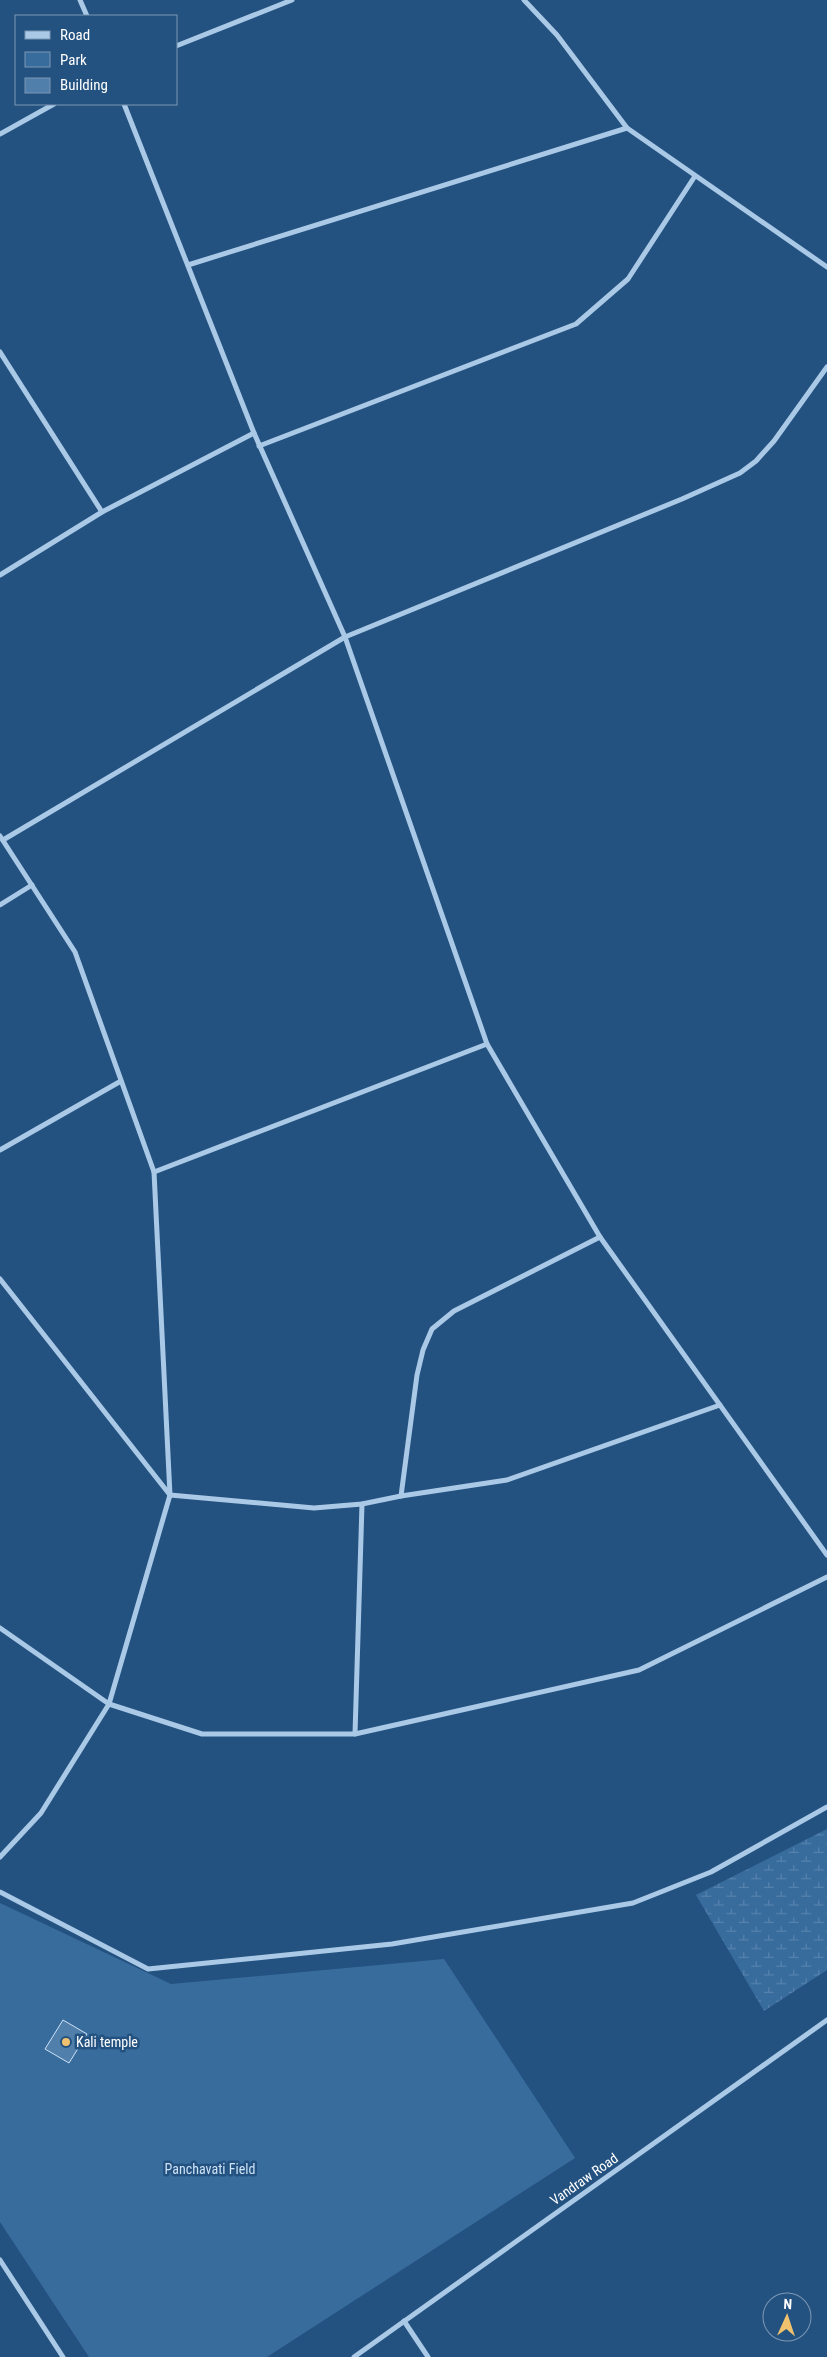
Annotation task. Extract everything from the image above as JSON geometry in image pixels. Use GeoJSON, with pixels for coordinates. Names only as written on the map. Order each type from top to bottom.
{"type":"FeatureCollection","features":[{"type":"Feature","properties":{"kind":"street"},"geometry":{"type":"LineString","coordinates":[[80,0],[87,15]]}},
{"type":"Feature","properties":{"kind":"street"},"geometry":{"type":"LineString","coordinates":[[178,45],[292,0]]}},
{"type":"Feature","properties":{"kind":"street"},"geometry":{"type":"LineString","coordinates":[[524,0],[557,35],[627,128],[827,267]]}},
{"type":"Feature","properties":{"kind":"street"},"geometry":{"type":"LineString","coordinates":[[0,134],[52,105]]}},
{"type":"Feature","properties":{"kind":"street"},"geometry":{"type":"LineString","coordinates":[[124,105],[259,446],[345,637],[487,1044],[600,1237],[827,1555]]}},
{"type":"Feature","properties":{"kind":"street"},"geometry":{"type":"LineString","coordinates":[[188,265],[627,128]]}},
{"type":"Feature","properties":{"kind":"street"},"geometry":{"type":"LineString","coordinates":[[259,446],[576,324],[628,279],[695,176]]}},
{"type":"Feature","properties":{"kind":"street"},"geometry":{"type":"LineString","coordinates":[[0,352],[102,512]]}},
{"type":"Feature","properties":{"kind":"street"},"geometry":{"type":"LineString","coordinates":[[0,1857],[41,1813],[109,1704],[170,1495],[154,1172],[75,952],[1,838],[345,637],[682,499],[740,473],[756,462],[774,441],[827,367]]}},
{"type":"Feature","properties":{"kind":"street"},"geometry":{"type":"LineString","coordinates":[[0,575],[102,512],[254,433]]}},
{"type":"Feature","properties":{"kind":"street"},"geometry":{"type":"LineString","coordinates":[[0,906],[32,885]]}},
{"type":"Feature","properties":{"kind":"street"},"geometry":{"type":"LineString","coordinates":[[154,1172],[487,1044]]}},
{"type":"Feature","properties":{"kind":"street"},"geometry":{"type":"LineString","coordinates":[[0,1150],[121,1081]]}},
{"type":"Feature","properties":{"kind":"street"},"geometry":{"type":"LineString","coordinates":[[401,1496],[417,1375],[423,1350],[432,1329],[454,1311],[600,1237]]}},
{"type":"Feature","properties":{"kind":"street"},"geometry":{"type":"LineString","coordinates":[[0,1279],[170,1495],[314,1508],[362,1504],[401,1496],[507,1480],[720,1405]]}},
{"type":"Feature","properties":{"kind":"street"},"geometry":{"type":"LineString","coordinates":[[355,1734],[362,1504]]}},
{"type":"Feature","properties":{"kind":"street"},"geometry":{"type":"LineString","coordinates":[[0,1628],[109,1704],[202,1734],[355,1734],[639,1670],[827,1577]]}},
{"type":"Feature","properties":{"kind":"street"},"geometry":{"type":"LineString","coordinates":[[0,1892],[148,1969],[392,1944],[633,1903],[711,1872],[827,1807]]}},
{"type":"Feature","properties":{"kind":"street","name":"Vandraw Road"},"geometry":{"type":"LineString","coordinates":[[354,2357],[827,2020]]}},
{"type":"Feature","properties":{"kind":"street"},"geometry":{"type":"LineString","coordinates":[[0,2260],[64,2357]]}},
{"type":"Feature","properties":{"kind":"street"},"geometry":{"type":"LineString","coordinates":[[404,2321],[428,2357]]}},
{"type":"Feature","properties":{"kind":"green space"},"geometry":{"type":"Polygon","coordinates":[[[827,1829],[827,1970],[764,2011],[696,1895],[827,1829]]]}},
{"type":"Feature","properties":{"kind":"green space","name":"Panchavati Field"},"geometry":{"type":"Polygon","coordinates":[[[0,1903],[171,1984],[444,1959],[575,2158],[267,2357],[89,2357],[0,2222],[0,1903]]]}},
{"type":"Feature","properties":{"kind":"building","name":"Kali temple"},"geometry":{"type":"Polygon","coordinates":[[[63,2020],[87,2034],[69,2063],[45,2049],[63,2020]]]}},
{"type":"Feature","properties":{"kind":"place","name":"Kali temple"},"geometry":{"type":"Point","coordinates":[66,2042]}}]}
